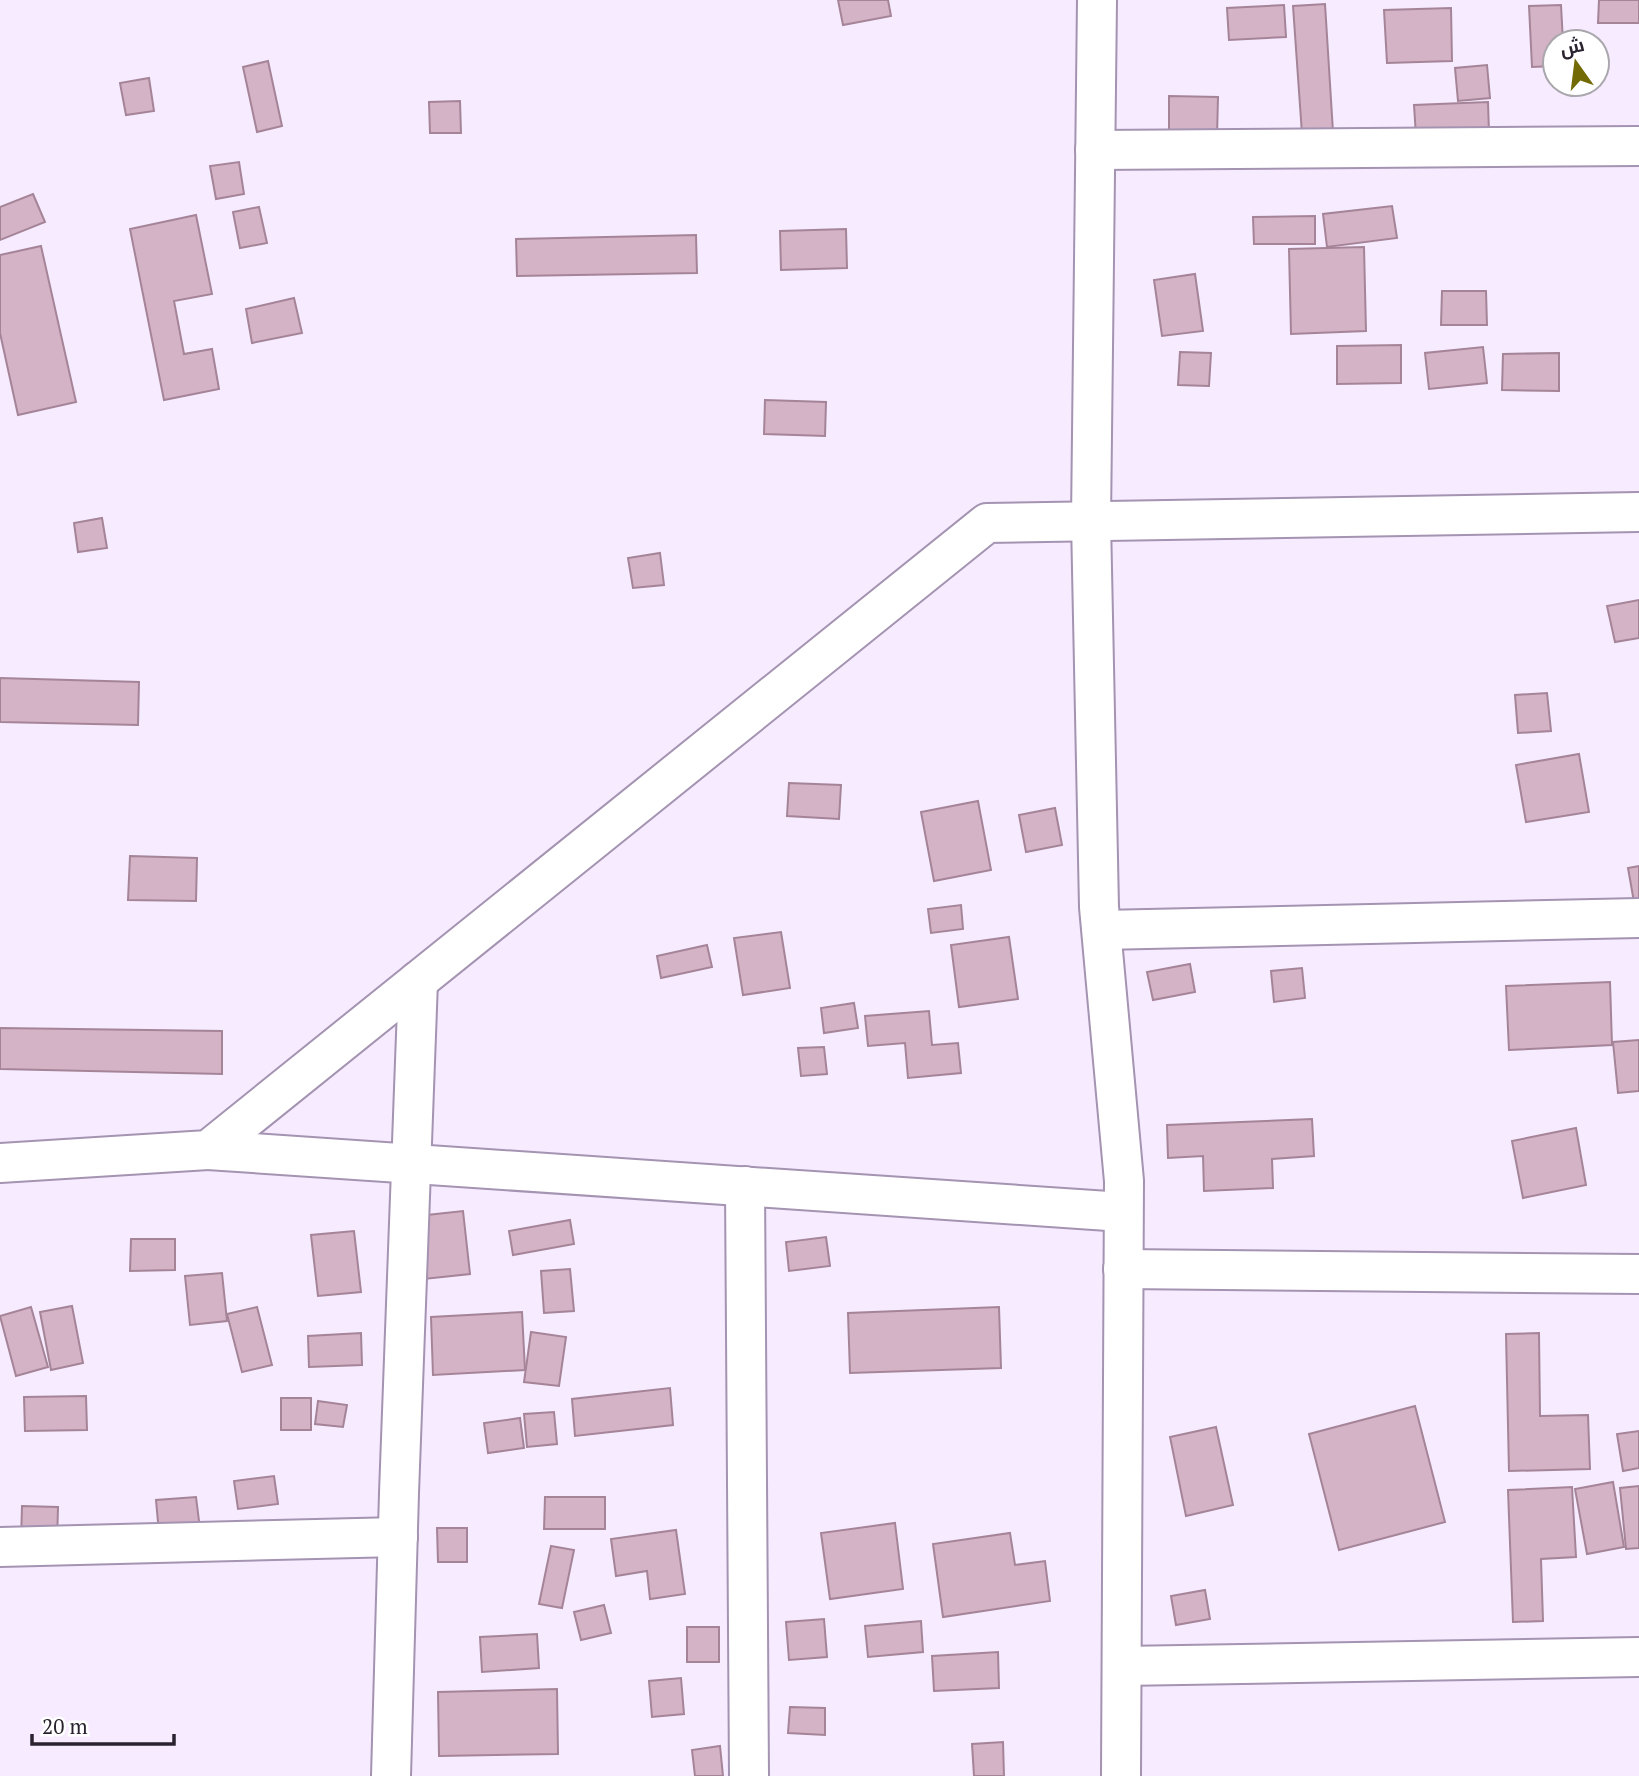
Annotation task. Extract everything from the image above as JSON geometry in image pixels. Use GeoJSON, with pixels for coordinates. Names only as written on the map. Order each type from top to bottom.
{"type":"FeatureCollection","features":[{"type":"Feature","properties":{"kind":"street"},"geometry":{"type":"LineString","coordinates":[[1097,0],[1091,521],[1099,907],[1124,1181],[1121,1776]]}},
{"type":"Feature","properties":{"kind":"street"},"geometry":{"type":"LineString","coordinates":[[1095,150],[1639,146]]}},
{"type":"Feature","properties":{"kind":"street"},"geometry":{"type":"LineString","coordinates":[[208,1150],[987,523],[1639,512]]}},
{"type":"Feature","properties":{"kind":"street"},"geometry":{"type":"LineString","coordinates":[[1102,930],[1639,918]]}},
{"type":"Feature","properties":{"kind":"street"},"geometry":{"type":"LineString","coordinates":[[391,1776],[418,981]]}},
{"type":"Feature","properties":{"kind":"street"},"geometry":{"type":"LineString","coordinates":[[0,1163],[208,1150],[1123,1212]]}},
{"type":"Feature","properties":{"kind":"street"},"geometry":{"type":"LineString","coordinates":[[745,1186],[749,1776]]}},
{"type":"Feature","properties":{"kind":"street"},"geometry":{"type":"LineString","coordinates":[[1123,1269],[1639,1274]]}},
{"type":"Feature","properties":{"kind":"street"},"geometry":{"type":"LineString","coordinates":[[0,1547],[398,1537]]}},
{"type":"Feature","properties":{"kind":"street"},"geometry":{"type":"LineString","coordinates":[[1122,1667],[1639,1657]]}},
{"type":"Feature","properties":{"kind":"building"},"geometry":{"type":"Polygon","coordinates":[[[838,0],[888,0],[891,16],[843,25],[838,0]]]}},
{"type":"Feature","properties":{"kind":"building"},"geometry":{"type":"Polygon","coordinates":[[[1599,0],[1639,0],[1639,23],[1598,23],[1599,0]]]}},
{"type":"Feature","properties":{"kind":"building"},"geometry":{"type":"Polygon","coordinates":[[[1325,4],[1333,132],[1302,134],[1293,6],[1325,4]]]}},
{"type":"Feature","properties":{"kind":"building"},"geometry":{"type":"Polygon","coordinates":[[[1284,5],[1286,37],[1229,40],[1227,8],[1284,5]]]}},
{"type":"Feature","properties":{"kind":"building"},"geometry":{"type":"Polygon","coordinates":[[[1561,5],[1562,28],[1541,28],[1541,67],[1532,67],[1529,6],[1561,5]]]}},
{"type":"Feature","properties":{"kind":"building"},"geometry":{"type":"Polygon","coordinates":[[[1451,8],[1452,61],[1387,63],[1384,10],[1451,8]]]}},
{"type":"Feature","properties":{"kind":"building"},"geometry":{"type":"Polygon","coordinates":[[[268,61],[282,126],[257,132],[243,67],[268,61]]]}},
{"type":"Feature","properties":{"kind":"building"},"geometry":{"type":"Polygon","coordinates":[[[1487,65],[1490,98],[1458,101],[1455,68],[1487,65]]]}},
{"type":"Feature","properties":{"kind":"building"},"geometry":{"type":"Polygon","coordinates":[[[149,78],[154,111],[126,115],[120,83],[149,78]]]}},
{"type":"Feature","properties":{"kind":"building"},"geometry":{"type":"Polygon","coordinates":[[[1169,96],[1218,97],[1217,137],[1169,136],[1169,96]]]}},
{"type":"Feature","properties":{"kind":"building"},"geometry":{"type":"Polygon","coordinates":[[[460,101],[461,133],[430,133],[429,102],[460,101]]]}},
{"type":"Feature","properties":{"kind":"building"},"geometry":{"type":"Polygon","coordinates":[[[1488,102],[1489,133],[1416,136],[1414,105],[1488,102]]]}},
{"type":"Feature","properties":{"kind":"building"},"geometry":{"type":"Polygon","coordinates":[[[239,162],[244,194],[216,199],[210,166],[239,162]]]}},
{"type":"Feature","properties":{"kind":"building"},"geometry":{"type":"Polygon","coordinates":[[[33,194],[45,222],[0,240],[0,207],[33,194]]]}},
{"type":"Feature","properties":{"kind":"building"},"geometry":{"type":"Polygon","coordinates":[[[1392,206],[1397,238],[1327,247],[1323,214],[1392,206]]]}},
{"type":"Feature","properties":{"kind":"building"},"geometry":{"type":"Polygon","coordinates":[[[259,207],[267,243],[240,248],[233,212],[259,207]]]}},
{"type":"Feature","properties":{"kind":"building"},"geometry":{"type":"Polygon","coordinates":[[[196,215],[212,294],[174,301],[184,354],[212,349],[219,389],[164,400],[130,229],[196,215]]]}},
{"type":"Feature","properties":{"kind":"building"},"geometry":{"type":"Polygon","coordinates":[[[1315,216],[1315,244],[1254,244],[1253,217],[1315,216]]]}},
{"type":"Feature","properties":{"kind":"building"},"geometry":{"type":"Polygon","coordinates":[[[846,229],[847,268],[781,270],[780,231],[846,229]]]}},
{"type":"Feature","properties":{"kind":"building"},"geometry":{"type":"Polygon","coordinates":[[[696,235],[697,273],[517,276],[516,239],[696,235]]]}},
{"type":"Feature","properties":{"kind":"building"},"geometry":{"type":"Polygon","coordinates":[[[41,246],[76,402],[18,415],[0,333],[0,255],[41,246]]]}},
{"type":"Feature","properties":{"kind":"building"},"geometry":{"type":"Polygon","coordinates":[[[1364,247],[1366,331],[1291,334],[1289,249],[1364,247]]]}},
{"type":"Feature","properties":{"kind":"building"},"geometry":{"type":"Polygon","coordinates":[[[1195,274],[1203,331],[1162,336],[1154,280],[1195,274]]]}},
{"type":"Feature","properties":{"kind":"building"},"geometry":{"type":"Polygon","coordinates":[[[1442,291],[1486,291],[1487,325],[1441,325],[1442,291]]]}},
{"type":"Feature","properties":{"kind":"building"},"geometry":{"type":"Polygon","coordinates":[[[294,298],[302,333],[252,343],[246,309],[294,298]]]}},
{"type":"Feature","properties":{"kind":"building"},"geometry":{"type":"Polygon","coordinates":[[[1401,345],[1401,383],[1337,384],[1337,346],[1401,345]]]}},
{"type":"Feature","properties":{"kind":"building"},"geometry":{"type":"Polygon","coordinates":[[[1483,347],[1487,383],[1429,389],[1425,353],[1483,347]]]}},
{"type":"Feature","properties":{"kind":"building"},"geometry":{"type":"Polygon","coordinates":[[[1180,352],[1211,353],[1209,386],[1178,385],[1180,352]]]}},
{"type":"Feature","properties":{"kind":"building"},"geometry":{"type":"Polygon","coordinates":[[[1559,353],[1559,391],[1502,390],[1503,354],[1559,353]]]}},
{"type":"Feature","properties":{"kind":"building"},"geometry":{"type":"Polygon","coordinates":[[[765,400],[826,402],[825,436],[764,434],[765,400]]]}},
{"type":"Feature","properties":{"kind":"building"},"geometry":{"type":"Polygon","coordinates":[[[102,518],[107,548],[78,552],[74,523],[102,518]]]}},
{"type":"Feature","properties":{"kind":"building"},"geometry":{"type":"Polygon","coordinates":[[[660,553],[664,585],[633,588],[628,558],[660,553]]]}},
{"type":"Feature","properties":{"kind":"building"},"geometry":{"type":"Polygon","coordinates":[[[1639,600],[1639,638],[1615,642],[1607,606],[1639,600]]]}},
{"type":"Feature","properties":{"kind":"building"},"geometry":{"type":"Polygon","coordinates":[[[0,678],[139,682],[138,725],[0,722],[0,678]]]}},
{"type":"Feature","properties":{"kind":"building"},"geometry":{"type":"Polygon","coordinates":[[[1547,693],[1551,731],[1518,733],[1515,695],[1547,693]]]}},
{"type":"Feature","properties":{"kind":"building"},"geometry":{"type":"Polygon","coordinates":[[[1579,754],[1589,812],[1526,822],[1516,765],[1579,754]]]}},
{"type":"Feature","properties":{"kind":"building"},"geometry":{"type":"Polygon","coordinates":[[[789,783],[841,785],[839,819],[787,816],[789,783]]]}},
{"type":"Feature","properties":{"kind":"building"},"geometry":{"type":"Polygon","coordinates":[[[978,801],[991,870],[934,881],[921,812],[978,801]]]}},
{"type":"Feature","properties":{"kind":"building"},"geometry":{"type":"Polygon","coordinates":[[[1055,808],[1062,845],[1026,852],[1019,815],[1055,808]]]}},
{"type":"Feature","properties":{"kind":"building"},"geometry":{"type":"Polygon","coordinates":[[[130,856],[197,858],[196,901],[128,900],[130,856]]]}},
{"type":"Feature","properties":{"kind":"building"},"geometry":{"type":"Polygon","coordinates":[[[1639,866],[1639,901],[1634,902],[1628,868],[1639,866]]]}},
{"type":"Feature","properties":{"kind":"building"},"geometry":{"type":"Polygon","coordinates":[[[961,905],[963,929],[931,933],[928,909],[961,905]]]}},
{"type":"Feature","properties":{"kind":"building"},"geometry":{"type":"Polygon","coordinates":[[[781,932],[790,988],[743,995],[734,938],[781,932]]]}},
{"type":"Feature","properties":{"kind":"building"},"geometry":{"type":"Polygon","coordinates":[[[1009,937],[1018,999],[959,1007],[951,945],[1009,937]]]}},
{"type":"Feature","properties":{"kind":"building"},"geometry":{"type":"Polygon","coordinates":[[[707,945],[712,967],[661,978],[657,956],[707,945]]]}},
{"type":"Feature","properties":{"kind":"building"},"geometry":{"type":"Polygon","coordinates":[[[1190,964],[1195,992],[1153,1000],[1147,972],[1190,964]]]}},
{"type":"Feature","properties":{"kind":"building"},"geometry":{"type":"Polygon","coordinates":[[[1302,968],[1305,998],[1274,1002],[1271,971],[1302,968]]]}},
{"type":"Feature","properties":{"kind":"building"},"geometry":{"type":"Polygon","coordinates":[[[1610,982],[1612,1045],[1509,1050],[1506,986],[1610,982]]]}},
{"type":"Feature","properties":{"kind":"building"},"geometry":{"type":"Polygon","coordinates":[[[854,1003],[858,1028],[824,1033],[821,1008],[854,1003]]]}},
{"type":"Feature","properties":{"kind":"building"},"geometry":{"type":"Polygon","coordinates":[[[929,1011],[932,1045],[958,1043],[961,1073],[908,1078],[905,1043],[868,1046],[865,1016],[929,1011]]]}},
{"type":"Feature","properties":{"kind":"building"},"geometry":{"type":"Polygon","coordinates":[[[0,1028],[222,1031],[222,1074],[0,1069],[0,1028]]]}},
{"type":"Feature","properties":{"kind":"building"},"geometry":{"type":"Polygon","coordinates":[[[1639,1040],[1639,1091],[1618,1093],[1613,1042],[1639,1040]]]}},
{"type":"Feature","properties":{"kind":"building"},"geometry":{"type":"Polygon","coordinates":[[[824,1047],[827,1074],[801,1076],[798,1048],[824,1047]]]}},
{"type":"Feature","properties":{"kind":"building"},"geometry":{"type":"Polygon","coordinates":[[[1312,1119],[1314,1156],[1272,1159],[1273,1188],[1204,1191],[1203,1156],[1168,1158],[1167,1125],[1312,1119]]]}},
{"type":"Feature","properties":{"kind":"building"},"geometry":{"type":"Polygon","coordinates":[[[1576,1128],[1586,1185],[1523,1198],[1512,1141],[1576,1128]]]}},
{"type":"Feature","properties":{"kind":"building"},"geometry":{"type":"Polygon","coordinates":[[[463,1211],[470,1274],[424,1279],[418,1216],[463,1211]]]}},
{"type":"Feature","properties":{"kind":"building"},"geometry":{"type":"Polygon","coordinates":[[[570,1220],[574,1244],[513,1255],[509,1231],[570,1220]]]}},
{"type":"Feature","properties":{"kind":"building"},"geometry":{"type":"Polygon","coordinates":[[[354,1231],[361,1292],[318,1296],[311,1235],[354,1231]]]}},
{"type":"Feature","properties":{"kind":"building"},"geometry":{"type":"Polygon","coordinates":[[[826,1237],[830,1266],[789,1271],[786,1242],[826,1237]]]}},
{"type":"Feature","properties":{"kind":"building"},"geometry":{"type":"Polygon","coordinates":[[[131,1239],[175,1239],[175,1270],[130,1271],[131,1239]]]}},
{"type":"Feature","properties":{"kind":"building"},"geometry":{"type":"Polygon","coordinates":[[[570,1269],[574,1311],[544,1313],[541,1271],[570,1269]]]}},
{"type":"Feature","properties":{"kind":"building"},"geometry":{"type":"Polygon","coordinates":[[[222,1273],[227,1321],[190,1325],[185,1276],[222,1273]]]}},
{"type":"Feature","properties":{"kind":"building"},"geometry":{"type":"Polygon","coordinates":[[[72,1306],[83,1363],[51,1370],[40,1312],[72,1306]]]}},
{"type":"Feature","properties":{"kind":"building"},"geometry":{"type":"Polygon","coordinates":[[[31,1307],[48,1367],[16,1376],[0,1316],[31,1307]]]}},
{"type":"Feature","properties":{"kind":"building"},"geometry":{"type":"Polygon","coordinates":[[[257,1307],[272,1365],[242,1372],[227,1314],[257,1307]]]}},
{"type":"Feature","properties":{"kind":"building"},"geometry":{"type":"Polygon","coordinates":[[[999,1307],[1001,1368],[850,1373],[848,1313],[999,1307]]]}},
{"type":"Feature","properties":{"kind":"building"},"geometry":{"type":"Polygon","coordinates":[[[522,1312],[525,1370],[433,1375],[431,1317],[522,1312]]]}},
{"type":"Feature","properties":{"kind":"building"},"geometry":{"type":"Polygon","coordinates":[[[531,1332],[566,1337],[559,1386],[524,1382],[531,1332]]]}},
{"type":"Feature","properties":{"kind":"building"},"geometry":{"type":"Polygon","coordinates":[[[361,1333],[362,1365],[309,1367],[308,1336],[361,1333]]]}},
{"type":"Feature","properties":{"kind":"building"},"geometry":{"type":"Polygon","coordinates":[[[1539,1333],[1540,1416],[1588,1415],[1590,1469],[1509,1471],[1506,1334],[1539,1333]]]}},
{"type":"Feature","properties":{"kind":"building"},"geometry":{"type":"Polygon","coordinates":[[[670,1388],[673,1425],[575,1436],[572,1399],[670,1388]]]}},
{"type":"Feature","properties":{"kind":"building"},"geometry":{"type":"Polygon","coordinates":[[[86,1396],[87,1430],[25,1431],[24,1397],[86,1396]]]}},
{"type":"Feature","properties":{"kind":"building"},"geometry":{"type":"Polygon","coordinates":[[[281,1398],[311,1398],[311,1430],[281,1430],[281,1398]]]}},
{"type":"Feature","properties":{"kind":"building"},"geometry":{"type":"Polygon","coordinates":[[[318,1401],[347,1405],[343,1427],[315,1424],[318,1401]]]}},
{"type":"Feature","properties":{"kind":"building"},"geometry":{"type":"Polygon","coordinates":[[[1415,1406],[1445,1522],[1339,1550],[1309,1434],[1415,1406]]]}},
{"type":"Feature","properties":{"kind":"building"},"geometry":{"type":"Polygon","coordinates":[[[554,1412],[557,1444],[527,1447],[524,1414],[554,1412]]]}},
{"type":"Feature","properties":{"kind":"building"},"geometry":{"type":"Polygon","coordinates":[[[520,1418],[524,1448],[488,1453],[484,1423],[520,1418]]]}},
{"type":"Feature","properties":{"kind":"building"},"geometry":{"type":"Polygon","coordinates":[[[1216,1427],[1233,1505],[1186,1516],[1170,1437],[1216,1427]]]}},
{"type":"Feature","properties":{"kind":"building"},"geometry":{"type":"Polygon","coordinates":[[[1639,1431],[1639,1468],[1623,1471],[1617,1434],[1639,1431]]]}},
{"type":"Feature","properties":{"kind":"building"},"geometry":{"type":"Polygon","coordinates":[[[274,1476],[278,1504],[238,1509],[234,1481],[274,1476]]]}},
{"type":"Feature","properties":{"kind":"building"},"geometry":{"type":"Polygon","coordinates":[[[1613,1482],[1624,1547],[1587,1554],[1575,1489],[1613,1482]]]}},
{"type":"Feature","properties":{"kind":"building"},"geometry":{"type":"Polygon","coordinates":[[[1639,1486],[1639,1548],[1626,1549],[1620,1488],[1639,1486]]]}},
{"type":"Feature","properties":{"kind":"building"},"geometry":{"type":"Polygon","coordinates":[[[1572,1487],[1576,1557],[1541,1559],[1543,1621],[1513,1622],[1508,1490],[1572,1487]]]}},
{"type":"Feature","properties":{"kind":"building"},"geometry":{"type":"Polygon","coordinates":[[[196,1497],[200,1529],[159,1533],[156,1500],[196,1497]]]}},
{"type":"Feature","properties":{"kind":"building"},"geometry":{"type":"Polygon","coordinates":[[[545,1497],[605,1497],[605,1529],[544,1529],[545,1497]]]}},
{"type":"Feature","properties":{"kind":"building"},"geometry":{"type":"Polygon","coordinates":[[[22,1506],[58,1507],[57,1543],[21,1541],[22,1506]]]}},
{"type":"Feature","properties":{"kind":"building"},"geometry":{"type":"Polygon","coordinates":[[[895,1523],[903,1589],[830,1599],[821,1533],[895,1523]]]}},
{"type":"Feature","properties":{"kind":"building"},"geometry":{"type":"Polygon","coordinates":[[[437,1528],[467,1528],[467,1562],[438,1562],[437,1528]]]}},
{"type":"Feature","properties":{"kind":"building"},"geometry":{"type":"Polygon","coordinates":[[[676,1530],[685,1594],[650,1599],[647,1571],[616,1576],[611,1539],[676,1530]]]}},
{"type":"Feature","properties":{"kind":"building"},"geometry":{"type":"Polygon","coordinates":[[[1010,1533],[1015,1565],[1045,1561],[1050,1601],[943,1617],[933,1544],[1010,1533]]]}},
{"type":"Feature","properties":{"kind":"building"},"geometry":{"type":"Polygon","coordinates":[[[551,1546],[574,1550],[562,1608],[539,1604],[551,1546]]]}},
{"type":"Feature","properties":{"kind":"building"},"geometry":{"type":"Polygon","coordinates":[[[1205,1590],[1210,1619],[1176,1625],[1171,1596],[1205,1590]]]}},
{"type":"Feature","properties":{"kind":"building"},"geometry":{"type":"Polygon","coordinates":[[[604,1605],[611,1633],[581,1640],[574,1612],[604,1605]]]}},
{"type":"Feature","properties":{"kind":"building"},"geometry":{"type":"Polygon","coordinates":[[[824,1619],[827,1657],[789,1660],[786,1622],[824,1619]]]}},
{"type":"Feature","properties":{"kind":"building"},"geometry":{"type":"Polygon","coordinates":[[[921,1621],[923,1652],[868,1657],[865,1626],[921,1621]]]}},
{"type":"Feature","properties":{"kind":"building"},"geometry":{"type":"Polygon","coordinates":[[[687,1627],[719,1627],[719,1662],[687,1662],[687,1627]]]}},
{"type":"Feature","properties":{"kind":"building"},"geometry":{"type":"Polygon","coordinates":[[[537,1634],[539,1668],[482,1672],[480,1637],[537,1634]]]}},
{"type":"Feature","properties":{"kind":"building"},"geometry":{"type":"Polygon","coordinates":[[[998,1652],[999,1688],[934,1691],[932,1656],[998,1652]]]}},
{"type":"Feature","properties":{"kind":"building"},"geometry":{"type":"Polygon","coordinates":[[[681,1678],[684,1714],[652,1717],[649,1681],[681,1678]]]}},
{"type":"Feature","properties":{"kind":"building"},"geometry":{"type":"Polygon","coordinates":[[[557,1689],[558,1754],[439,1756],[438,1692],[557,1689]]]}},
{"type":"Feature","properties":{"kind":"building"},"geometry":{"type":"Polygon","coordinates":[[[790,1707],[825,1708],[825,1735],[788,1733],[790,1707]]]}},
{"type":"Feature","properties":{"kind":"building"},"geometry":{"type":"Polygon","coordinates":[[[1003,1742],[1004,1776],[974,1776],[972,1744],[1003,1742]]]}},
{"type":"Feature","properties":{"kind":"building"},"geometry":{"type":"Polygon","coordinates":[[[720,1746],[723,1776],[695,1776],[692,1750],[720,1746]]]}}]}
